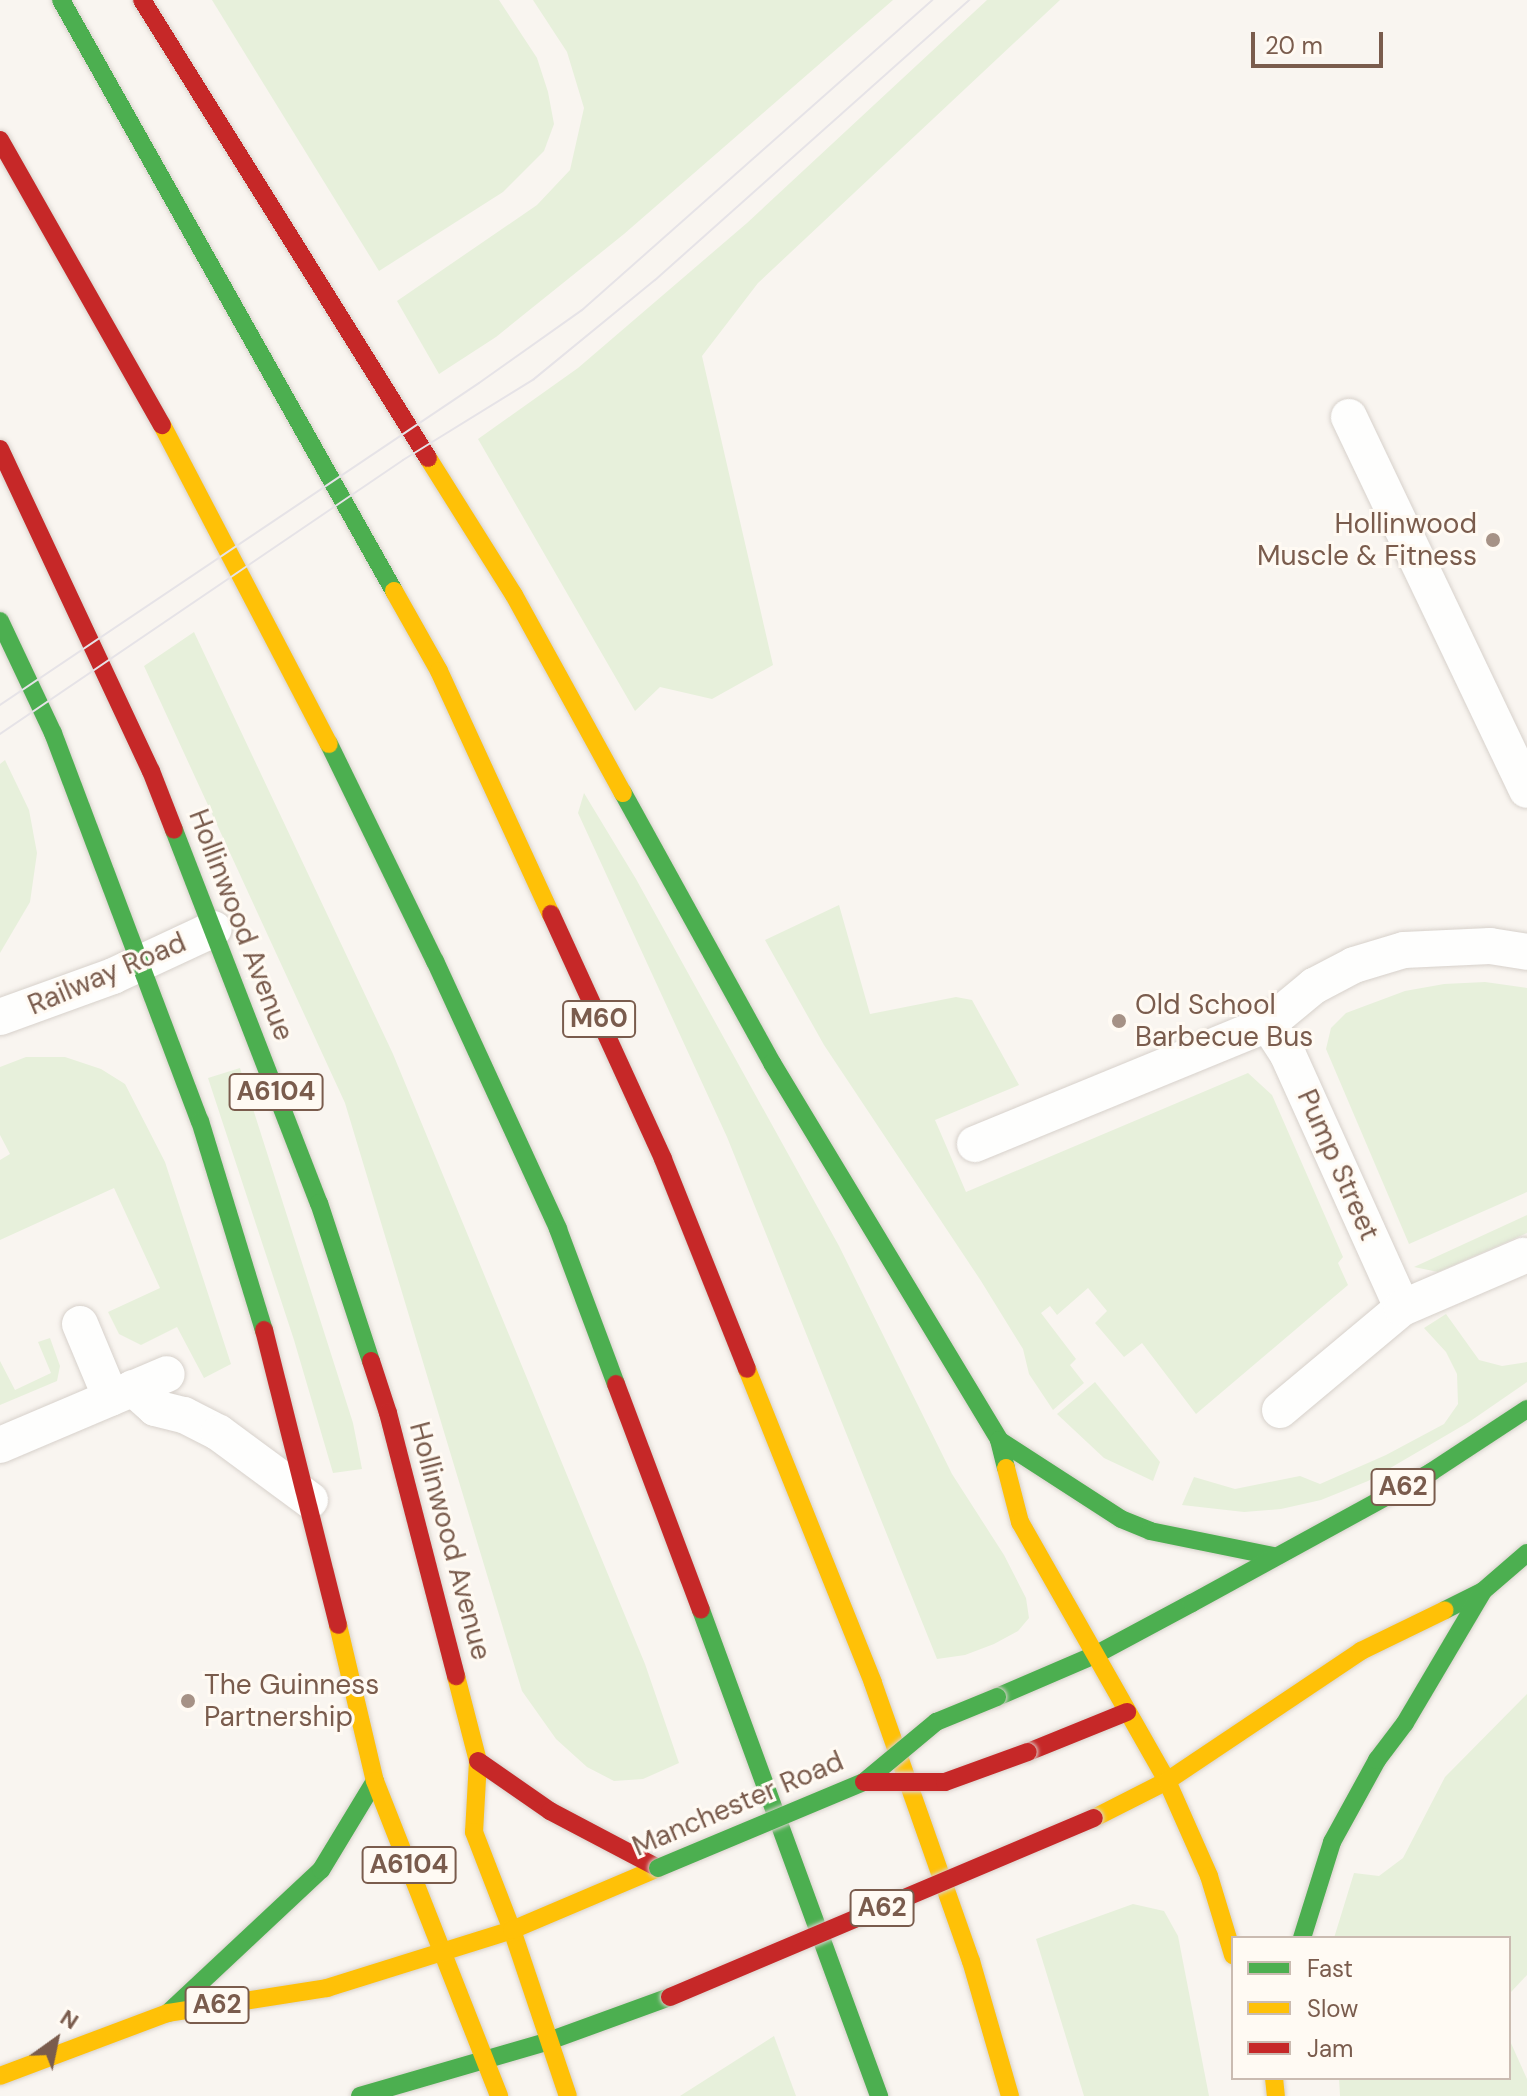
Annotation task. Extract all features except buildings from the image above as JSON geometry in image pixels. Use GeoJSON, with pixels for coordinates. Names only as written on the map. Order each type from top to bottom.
{"type":"FeatureCollection","features":[{"type":"Feature","properties":{"kind":"highway","name":"M60"},"geometry":{"type":"LineString","coordinates":[[61,0],[439,671],[663,1159],[873,1683],[971,1961],[1010,2096]]}},
{"type":"Feature","properties":{"kind":"highway"},"geometry":{"type":"LineString","coordinates":[[142,0],[514,595],[772,1063],[999,1440],[1020,1522],[1167,1781],[1204,1862],[1231,1949]]}},
{"type":"Feature","properties":{"kind":"highway"},"geometry":{"type":"LineString","coordinates":[[0,140],[128,360],[305,696],[435,961],[558,1229],[862,2043],[879,2096]]}},
{"type":"Feature","properties":{"kind":"highway","name":"Hollinwood Avenue"},"geometry":{"type":"LineString","coordinates":[[0,449],[151,771],[319,1203],[388,1413],[478,1761]]}},
{"type":"Feature","properties":{"kind":"highway","name":"A6104"},"geometry":{"type":"LineString","coordinates":[[0,621],[53,733],[137,963],[200,1121],[276,1368],[375,1781],[439,1951],[486,2058],[499,2096]]}},
{"type":"Feature","properties":{"kind":"highway","name":"Manchester Road"},"geometry":{"type":"LineString","coordinates":[[0,2076],[168,2013],[327,1988],[512,1930],[864,1782],[936,1722],[1095,1655],[1431,1472],[1527,1409]]}},
{"type":"Feature","properties":{"kind":"highway"},"geometry":{"type":"LineString","coordinates":[[999,1440],[1121,1519],[1150,1531],[1273,1556]]}},
{"type":"Feature","properties":{"kind":"highway","name":"A62"},"geometry":{"type":"LineString","coordinates":[[360,2096],[549,2041],[670,1997],[1094,1818],[1167,1781],[1361,1651],[1483,1591],[1527,1553]]}},
{"type":"Feature","properties":{"kind":"highway","name":"A62"},"geometry":{"type":"LineString","coordinates":[[1304,1931],[1332,1842],[1377,1760],[1405,1723],[1483,1591]]}},
{"type":"Feature","properties":{"kind":"highway","name":"A62"},"geometry":{"type":"LineString","coordinates":[[864,1782],[945,1782],[1127,1712]]}},
{"type":"Feature","properties":{"kind":"highway"},"geometry":{"type":"LineString","coordinates":[[478,1761],[550,1811],[658,1868]]}},
{"type":"Feature","properties":{"kind":"highway","name":"A6104"},"geometry":{"type":"LineString","coordinates":[[478,1761],[474,1832],[512,1930]]}},
{"type":"Feature","properties":{"kind":"highway"},"geometry":{"type":"LineString","coordinates":[[168,2013],[321,1870],[375,1781]]}},
{"type":"Feature","properties":{"kind":"highway"},"geometry":{"type":"LineString","coordinates":[[512,1930],[568,2096]]}},
{"type":"Feature","properties":{"kind":"street"},"geometry":{"type":"LineString","coordinates":[[1349,417],[1527,790]]}},
{"type":"Feature","properties":{"kind":"street","name":"Railway Road"},"geometry":{"type":"LineString","coordinates":[[0,1017],[113,976],[214,929]]}},
{"type":"Feature","properties":{"kind":"street"},"geometry":{"type":"LineString","coordinates":[[975,1144],[1268,1024],[1314,986],[1354,965],[1404,950],[1490,946],[1527,952]]}},
{"type":"Feature","properties":{"kind":"street","name":"Pump Street"},"geometry":{"type":"LineString","coordinates":[[1268,1024],[1288,1055],[1402,1308]]}},
{"type":"Feature","properties":{"kind":"street"},"geometry":{"type":"LineString","coordinates":[[1280,1410],[1402,1308],[1523,1256]]}},
{"type":"Feature","properties":{"kind":"street"},"geometry":{"type":"LineString","coordinates":[[80,1324],[122,1393],[155,1408],[184,1415],[219,1433],[310,1500]]}},
{"type":"Feature","properties":{"kind":"street"},"geometry":{"type":"LineString","coordinates":[[0,1445],[167,1374]]}},
{"type":"Feature","properties":{"kind":"green space"},"geometry":{"type":"Polygon","coordinates":[[[212,0],[499,0],[537,58],[548,92],[554,124],[544,151],[503,192],[379,271],[212,0]]]}},
{"type":"Feature","properties":{"kind":"green space"},"geometry":{"type":"Polygon","coordinates":[[[533,0],[893,0],[624,234],[496,337],[439,374],[397,301],[537,205],[570,170],[584,108],[567,52],[533,0]]]}},
{"type":"Feature","properties":{"kind":"green space"},"geometry":{"type":"Polygon","coordinates":[[[987,0],[1060,0],[758,283],[702,356],[773,665],[712,699],[660,687],[635,711],[478,439],[578,368],[747,223],[987,0]]]}},
{"type":"Feature","properties":{"kind":"green space"},"geometry":{"type":"Polygon","coordinates":[[[194,632],[393,1054],[645,1664],[679,1763],[643,1779],[614,1781],[587,1767],[556,1739],[522,1691],[345,1103],[144,666],[194,632]]]}},
{"type":"Feature","properties":{"kind":"green space"},"geometry":{"type":"Polygon","coordinates":[[[5,760],[29,810],[37,853],[30,902],[0,953],[0,764],[5,760]]]}},
{"type":"Feature","properties":{"kind":"green space"},"geometry":{"type":"Polygon","coordinates":[[[584,793],[636,879],[839,1246],[952,1474],[1004,1555],[1026,1598],[1029,1618],[1018,1631],[994,1644],[965,1655],[937,1659],[727,1137],[578,813],[584,793]]]}},
{"type":"Feature","properties":{"kind":"green space"},"geometry":{"type":"Polygon","coordinates":[[[839,905],[870,1014],[956,997],[972,1000],[1019,1085],[935,1120],[966,1192],[1248,1073],[1272,1095],[1343,1257],[1338,1263],[1348,1285],[1196,1414],[1142,1343],[1124,1357],[1095,1323],[1107,1311],[1088,1288],[1057,1315],[1050,1306],[1041,1313],[1076,1359],[1070,1365],[1084,1383],[1053,1410],[1029,1374],[1023,1349],[824,1045],[765,940],[839,905]]]}},
{"type":"Feature","properties":{"kind":"green space"},"geometry":{"type":"Polygon","coordinates":[[[1485,982],[1527,988],[1527,1192],[1409,1244],[1326,1049],[1331,1028],[1346,1013],[1405,991],[1444,984],[1485,982]]]}},
{"type":"Feature","properties":{"kind":"green space"},"geometry":{"type":"Polygon","coordinates":[[[26,1057],[65,1057],[101,1069],[125,1084],[165,1162],[231,1364],[204,1378],[177,1327],[141,1345],[119,1334],[108,1312],[160,1288],[114,1188],[0,1240],[0,1160],[10,1154],[0,1135],[0,1067],[26,1057]]]}},
{"type":"Feature","properties":{"kind":"green space"},"geometry":{"type":"Polygon","coordinates":[[[240,1068],[353,1423],[362,1469],[333,1473],[294,1340],[208,1078],[240,1068]]]}},
{"type":"Feature","properties":{"kind":"green space"},"geometry":{"type":"Polygon","coordinates":[[[1527,1215],[1527,1233],[1438,1272],[1414,1267],[1527,1215]]]}},
{"type":"Feature","properties":{"kind":"green space"},"geometry":{"type":"Polygon","coordinates":[[[1446,1314],[1479,1360],[1502,1366],[1527,1362],[1527,1382],[1469,1422],[1368,1481],[1321,1500],[1281,1509],[1244,1512],[1182,1505],[1194,1477],[1235,1489],[1300,1476],[1320,1484],[1386,1455],[1444,1424],[1458,1404],[1457,1374],[1446,1352],[1424,1328],[1446,1314]]]}},
{"type":"Feature","properties":{"kind":"green space"},"geometry":{"type":"Polygon","coordinates":[[[50,1338],[60,1366],[57,1381],[0,1405],[0,1361],[15,1390],[51,1373],[38,1342],[50,1338]]]}},
{"type":"Feature","properties":{"kind":"green space"},"geometry":{"type":"Polygon","coordinates":[[[1095,1382],[1160,1462],[1153,1481],[1104,1458],[1057,1414],[1095,1382]]]}},
{"type":"Feature","properties":{"kind":"green space"},"geometry":{"type":"Polygon","coordinates":[[[1527,1694],[1527,1975],[1511,1992],[1511,1936],[1335,1936],[1354,1873],[1379,1876],[1403,1858],[1445,1777],[1527,1694]]]}},
{"type":"Feature","properties":{"kind":"green space"},"geometry":{"type":"Polygon","coordinates":[[[1133,1904],[1164,1911],[1178,1936],[1209,2096],[1084,2096],[1036,1939],[1133,1904]]]}},
{"type":"Feature","properties":{"kind":"green space"},"geometry":{"type":"Polygon","coordinates":[[[774,2036],[796,2096],[680,2096],[774,2036]]]}},
{"type":"Feature","properties":{"kind":"green space"},"geometry":{"type":"Polygon","coordinates":[[[1511,2043],[1527,2079],[1527,2096],[1340,2096],[1339,2080],[1511,2080],[1511,2043]]]}},
{"type":"Feature","properties":{"kind":"tram line"},"geometry":{"type":"LineString","coordinates":[[0,705],[479,383],[582,310],[933,0]]}},
{"type":"Feature","properties":{"kind":"tram line"},"geometry":{"type":"LineString","coordinates":[[0,734],[403,460],[534,379],[655,280],[969,0]]}},
{"type":"Feature","properties":{"kind":"traffic: fast"},"geometry":{"type":"LineString","coordinates":[[61,0],[394,591]]}},
{"type":"Feature","properties":{"kind":"traffic: fast"},"geometry":{"type":"LineString","coordinates":[[0,621],[53,733],[200,1121],[264,1330]]}},
{"type":"Feature","properties":{"kind":"traffic: fast"},"geometry":{"type":"LineString","coordinates":[[329,744],[435,961],[558,1229],[616,1384]]}},
{"type":"Feature","properties":{"kind":"traffic: fast"},"geometry":{"type":"LineString","coordinates":[[623,793],[772,1063],[999,1440],[1006,1468]]}},
{"type":"Feature","properties":{"kind":"traffic: fast"},"geometry":{"type":"LineString","coordinates":[[174,830],[319,1203],[371,1361]]}},
{"type":"Feature","properties":{"kind":"traffic: fast"},"geometry":{"type":"LineString","coordinates":[[997,1697],[1095,1655],[1192,1603],[1431,1472],[1527,1409]]}},
{"type":"Feature","properties":{"kind":"traffic: fast"},"geometry":{"type":"LineString","coordinates":[[999,1440],[1121,1519],[1150,1531],[1273,1556]]}},
{"type":"Feature","properties":{"kind":"traffic: fast"},"geometry":{"type":"LineString","coordinates":[[1445,1610],[1483,1591],[1527,1553]]}},
{"type":"Feature","properties":{"kind":"traffic: fast"},"geometry":{"type":"LineString","coordinates":[[1303,1936],[1332,1842],[1377,1760],[1405,1723],[1483,1591]]}},
{"type":"Feature","properties":{"kind":"traffic: fast"},"geometry":{"type":"LineString","coordinates":[[701,1610],[879,2096]]}},
{"type":"Feature","properties":{"kind":"traffic: fast"},"geometry":{"type":"LineString","coordinates":[[658,1868],[864,1782],[936,1722],[997,1697]]}},
{"type":"Feature","properties":{"kind":"traffic: fast"},"geometry":{"type":"LineString","coordinates":[[168,2013],[321,1870],[375,1781]]}},
{"type":"Feature","properties":{"kind":"traffic: fast"},"geometry":{"type":"LineString","coordinates":[[360,2096],[549,2041],[670,1997]]}},
{"type":"Feature","properties":{"kind":"traffic: slow"},"geometry":{"type":"LineString","coordinates":[[162,425],[329,744]]}},
{"type":"Feature","properties":{"kind":"traffic: slow"},"geometry":{"type":"LineString","coordinates":[[428,458],[514,595],[623,793]]}},
{"type":"Feature","properties":{"kind":"traffic: slow"},"geometry":{"type":"LineString","coordinates":[[394,591],[439,671],[551,914]]}},
{"type":"Feature","properties":{"kind":"traffic: slow"},"geometry":{"type":"LineString","coordinates":[[747,1369],[873,1683],[971,1961],[1010,2096]]}},
{"type":"Feature","properties":{"kind":"traffic: slow"},"geometry":{"type":"LineString","coordinates":[[1006,1468],[1020,1522],[1167,1781],[1209,1876],[1231,1948]]}},
{"type":"Feature","properties":{"kind":"traffic: slow"},"geometry":{"type":"LineString","coordinates":[[1094,1818],[1167,1781],[1361,1651],[1445,1610]]}},
{"type":"Feature","properties":{"kind":"traffic: slow"},"geometry":{"type":"LineString","coordinates":[[338,1625],[375,1781],[499,2096]]}},
{"type":"Feature","properties":{"kind":"traffic: slow"},"geometry":{"type":"LineString","coordinates":[[456,1676],[478,1761],[474,1832],[512,1930],[568,2096]]}},
{"type":"Feature","properties":{"kind":"traffic: slow"},"geometry":{"type":"LineString","coordinates":[[0,2076],[168,2013],[327,1988],[512,1930],[658,1868]]}},
{"type":"Feature","properties":{"kind":"traffic: slow"},"geometry":{"type":"LineString","coordinates":[[1274,2080],[1276,2096]]}},
{"type":"Feature","properties":{"kind":"traffic: jam"},"geometry":{"type":"LineString","coordinates":[[142,0],[428,458]]}},
{"type":"Feature","properties":{"kind":"traffic: jam"},"geometry":{"type":"LineString","coordinates":[[0,140],[162,425]]}},
{"type":"Feature","properties":{"kind":"traffic: jam"},"geometry":{"type":"LineString","coordinates":[[0,449],[151,771],[174,830]]}},
{"type":"Feature","properties":{"kind":"traffic: jam"},"geometry":{"type":"LineString","coordinates":[[551,914],[663,1159],[747,1369]]}},
{"type":"Feature","properties":{"kind":"traffic: jam"},"geometry":{"type":"LineString","coordinates":[[264,1330],[338,1625]]}},
{"type":"Feature","properties":{"kind":"traffic: jam"},"geometry":{"type":"LineString","coordinates":[[371,1361],[388,1413],[456,1676]]}},
{"type":"Feature","properties":{"kind":"traffic: jam"},"geometry":{"type":"LineString","coordinates":[[616,1384],[701,1610]]}},
{"type":"Feature","properties":{"kind":"traffic: jam"},"geometry":{"type":"LineString","coordinates":[[1028,1752],[1127,1712]]}},
{"type":"Feature","properties":{"kind":"traffic: jam"},"geometry":{"type":"LineString","coordinates":[[864,1782],[945,1782],[1028,1752]]}},
{"type":"Feature","properties":{"kind":"traffic: jam"},"geometry":{"type":"LineString","coordinates":[[478,1761],[550,1811],[658,1868]]}},
{"type":"Feature","properties":{"kind":"traffic: jam"},"geometry":{"type":"LineString","coordinates":[[670,1997],[1094,1818]]}},
{"type":"Feature","properties":{"kind":"place","name":"Hollinwood Muscle & Fitness"},"geometry":{"type":"Point","coordinates":[1493,540]}},
{"type":"Feature","properties":{"kind":"place","name":"Old School Barbecue Bus"},"geometry":{"type":"Point","coordinates":[1119,1021]}},
{"type":"Feature","properties":{"kind":"place","name":"The Guinness Partnership"},"geometry":{"type":"Point","coordinates":[188,1701]}}]}
